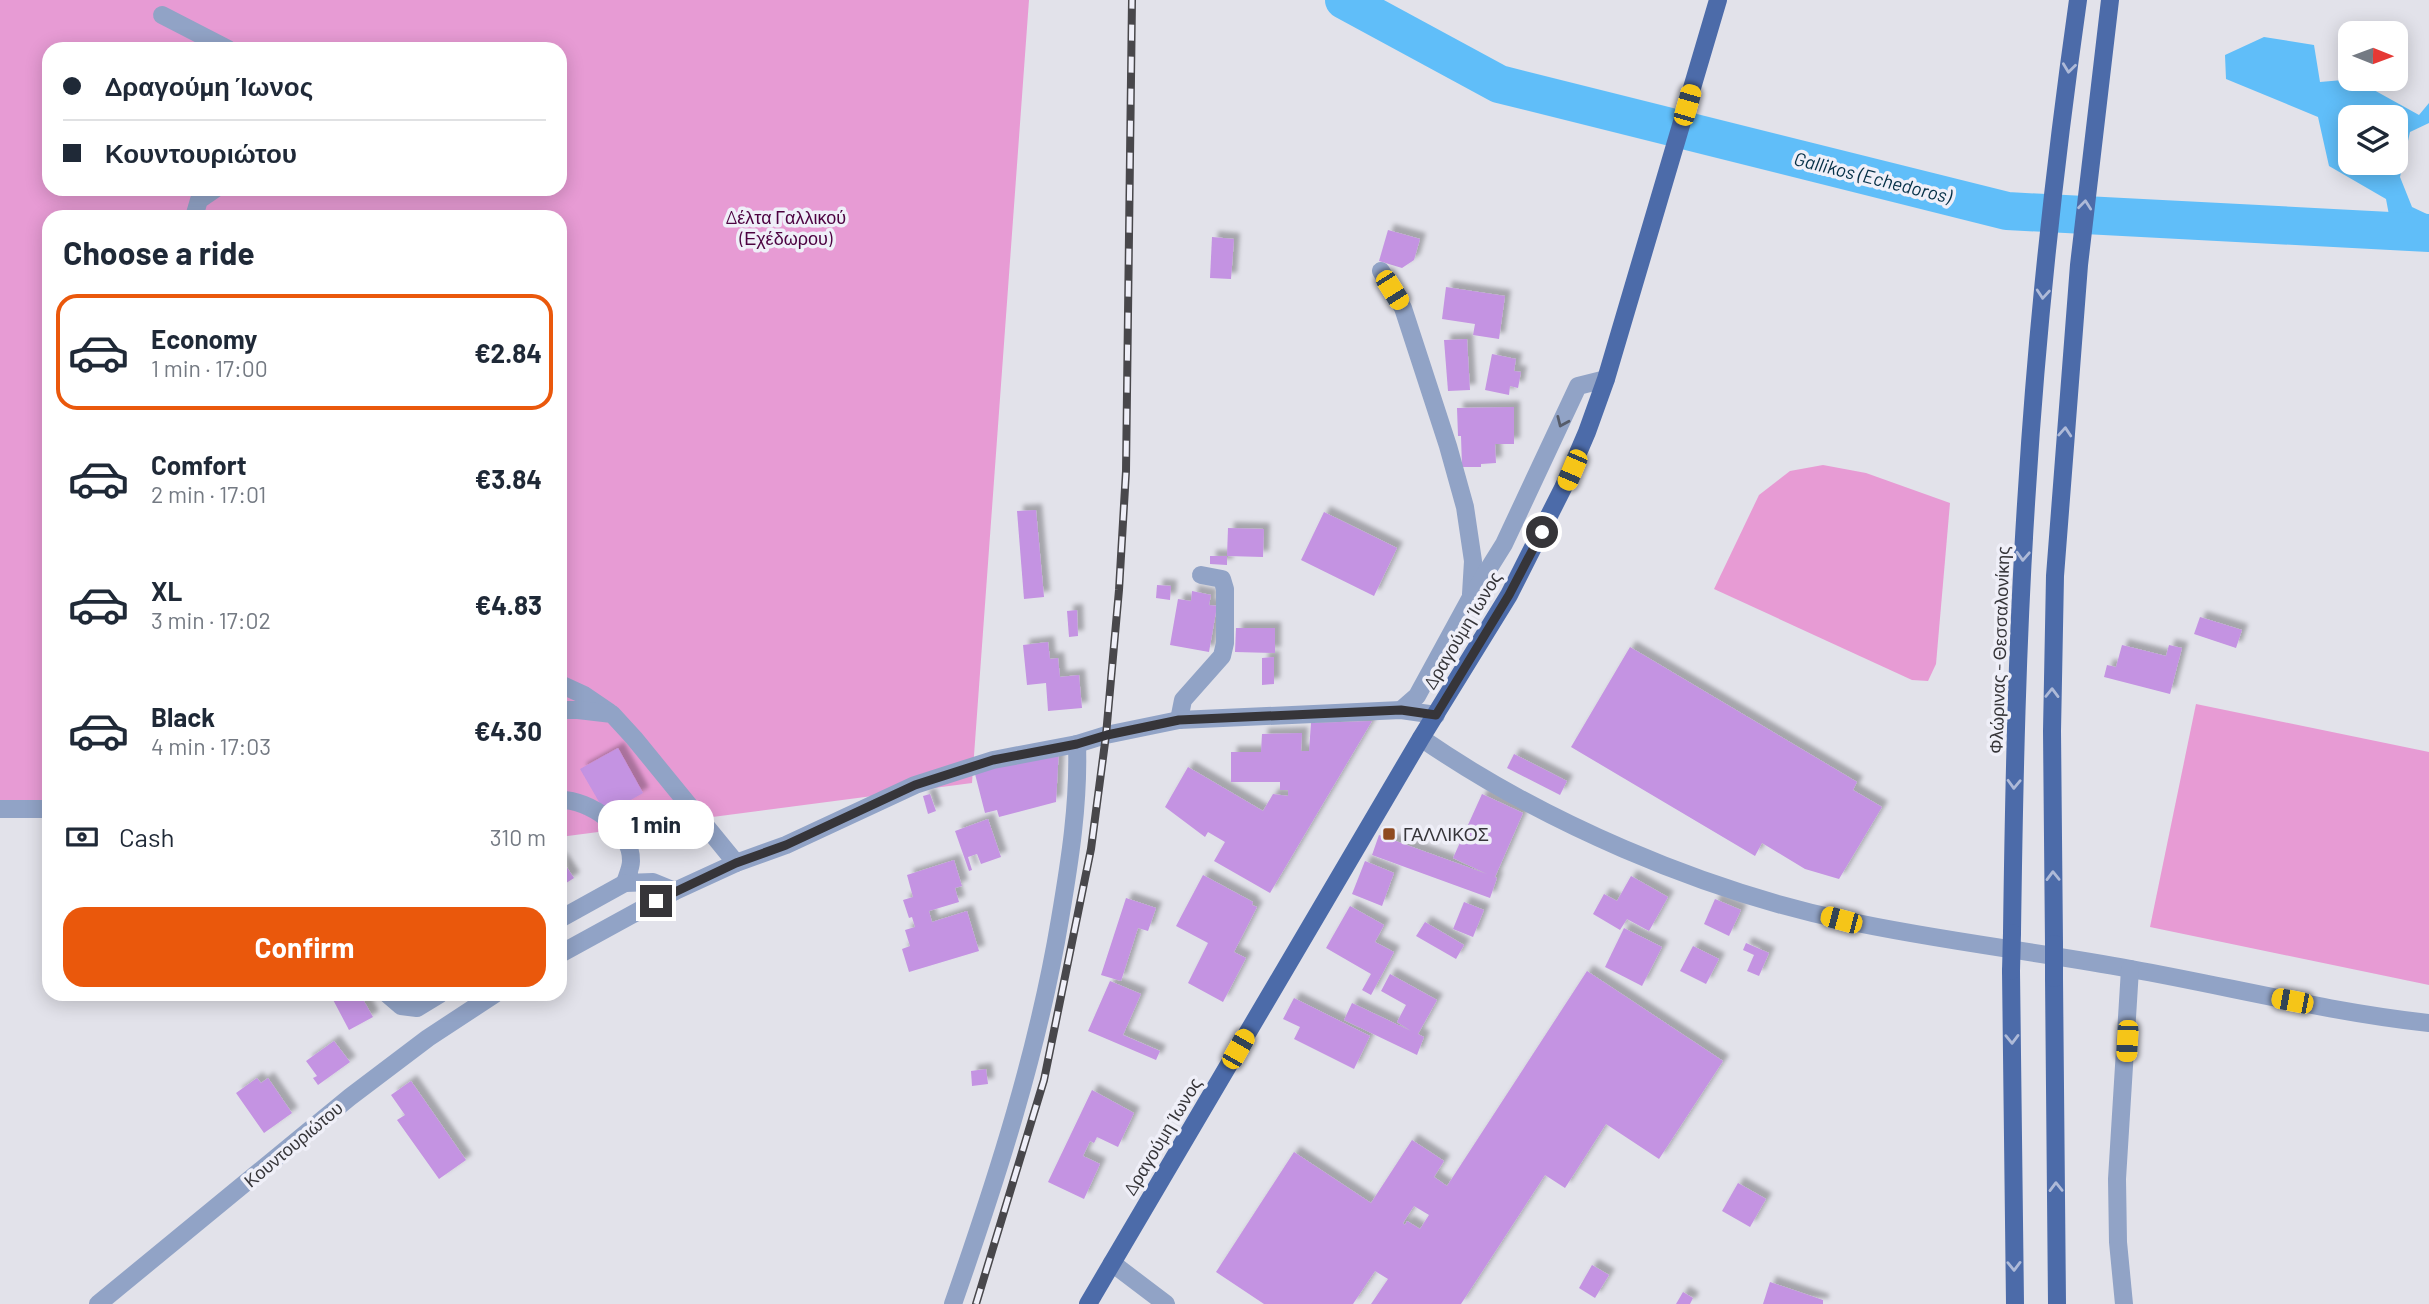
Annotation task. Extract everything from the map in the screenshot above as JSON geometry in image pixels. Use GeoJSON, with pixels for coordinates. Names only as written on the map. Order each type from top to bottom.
{"type":"FeatureCollection","features":[{"type":"Feature","properties":{"kind":"main road","name":"Δραγούμη Ίωνος"},"geometry":{"type":"LineString","coordinates":[[1088,1304],[1531,554],[1573,466],[1606,379],[1718,0]]}},
{"type":"Feature","properties":{"kind":"main road","name":"Φλώρινας - Θεσσαλονίκης"},"geometry":{"type":"LineString","coordinates":[[2015,1304],[2011,971],[2018,654],[2027,488],[2047,258],[2078,0]]}},
{"type":"Feature","properties":{"kind":"main road"},"geometry":{"type":"LineString","coordinates":[[2057,1304],[2052,732],[2055,576],[2080,252],[2110,0]]}},
{"type":"Feature","properties":{"kind":"street"},"geometry":{"type":"LineString","coordinates":[[162,15],[214,42]]}},
{"type":"Feature","properties":{"kind":"street"},"geometry":{"type":"LineString","coordinates":[[194,210],[199,200],[205,196]]}},
{"type":"Feature","properties":{"kind":"street"},"geometry":{"type":"LineString","coordinates":[[1381,271],[1403,308],[1465,507],[1473,561],[1471,597]]}},
{"type":"Feature","properties":{"kind":"street"},"geometry":{"type":"LineString","coordinates":[[1401,710],[1417,696],[1471,597],[1504,544],[1578,386],[1606,379]]}},
{"type":"Feature","properties":{"kind":"street"},"geometry":{"type":"LineString","coordinates":[[1179,720],[1183,700],[1222,656],[1225,643],[1225,589],[1222,579],[1200,575]]}},
{"type":"Feature","properties":{"kind":"street"},"geometry":{"type":"LineString","coordinates":[[567,687],[612,714],[736,863]]}},
{"type":"Feature","properties":{"kind":"street"},"geometry":{"type":"LineString","coordinates":[[567,710],[612,714]]}},
{"type":"Feature","properties":{"kind":"street"},"geometry":{"type":"LineString","coordinates":[[567,950],[675,891],[736,863],[786,845],[915,785],[993,760],[1179,720],[1401,710],[1436,715]]}},
{"type":"Feature","properties":{"kind":"street"},"geometry":{"type":"LineString","coordinates":[[1421,738],[1465,768],[1517,797],[1600,837],[1694,877],[1841,920],[2130,969],[2373,1017],[2429,1023]]}},
{"type":"Feature","properties":{"kind":"street"},"geometry":{"type":"LineString","coordinates":[[953,1304],[1024,1085],[1051,971],[1079,789],[1077,744]]}},
{"type":"Feature","properties":{"kind":"street"},"geometry":{"type":"LineString","coordinates":[[567,801],[582,803],[601,815],[624,836],[631,860],[625,883]]}},
{"type":"Feature","properties":{"kind":"street"},"geometry":{"type":"LineString","coordinates":[[0,809],[42,808]]}},
{"type":"Feature","properties":{"kind":"street"},"geometry":{"type":"LineString","coordinates":[[567,915],[625,883],[653,882],[675,891]]}},
{"type":"Feature","properties":{"kind":"street"},"geometry":{"type":"LineString","coordinates":[[2123,1304],[2117,1179],[2130,969]]}},
{"type":"Feature","properties":{"kind":"street"},"geometry":{"type":"LineString","coordinates":[[395,1001],[401,1006],[417,1008],[428,1001]]}},
{"type":"Feature","properties":{"kind":"street","name":"Κουντουριώτου"},"geometry":{"type":"LineString","coordinates":[[98,1304],[350,1097],[428,1038],[484,1001]]}},
{"type":"Feature","properties":{"kind":"street"},"geometry":{"type":"LineString","coordinates":[[1112,1263],[1166,1304]]}},
{"type":"Feature","properties":{"kind":"green space","name":"Δέλτα Γαλλικού (Εχέδωρου)"},"geometry":{"type":"Polygon","coordinates":[[[0,0],[1029,0],[972,783],[567,836],[567,210],[42,210],[42,812],[0,809],[0,0]]]}},
{"type":"Feature","properties":{"kind":"green space"},"geometry":{"type":"Polygon","coordinates":[[[1823,465],[1866,473],[1950,503],[1936,664],[1928,681],[1912,680],[1714,589],[1759,495],[1790,471],[1823,465]]]}},
{"type":"Feature","properties":{"kind":"green space"},"geometry":{"type":"Polygon","coordinates":[[[2196,704],[2429,752],[2429,985],[2150,927],[2196,704]]]}},
{"type":"Feature","properties":{"kind":"water"},"geometry":{"type":"Polygon","coordinates":[[[2264,37],[2314,45],[2320,82],[2338,80],[2338,91],[2376,91],[2401,105],[2338,105],[2338,171],[2329,166],[2318,117],[2226,79],[2225,55],[2264,37]]]}},
{"type":"Feature","properties":{"kind":"water"},"geometry":{"type":"Polygon","coordinates":[[[2429,103],[2429,123],[2410,132],[2408,141],[2408,109],[2419,115],[2429,103]]]}},
{"type":"Feature","properties":{"kind":"water"},"geometry":{"type":"Polygon","coordinates":[[[2345,175],[2400,175],[2412,207],[2429,215],[2429,225],[2389,215],[2386,199],[2345,175]]]}},
{"type":"Feature","properties":{"kind":"building"},"geometry":{"type":"Polygon","coordinates":[[[1388,230],[1420,239],[1414,260],[1402,268],[1379,261],[1388,230]]]}},
{"type":"Feature","properties":{"kind":"building"},"geometry":{"type":"Polygon","coordinates":[[[1212,237],[1234,239],[1231,279],[1210,278],[1212,237]]]}},
{"type":"Feature","properties":{"kind":"building"},"geometry":{"type":"Polygon","coordinates":[[[1446,287],[1505,296],[1499,339],[1473,335],[1475,324],[1442,319],[1446,287]]]}},
{"type":"Feature","properties":{"kind":"building"},"geometry":{"type":"Polygon","coordinates":[[[1467,339],[1470,390],[1448,391],[1444,340],[1467,339]]]}},
{"type":"Feature","properties":{"kind":"building"},"geometry":{"type":"Polygon","coordinates":[[[1492,354],[1516,359],[1514,371],[1521,372],[1518,388],[1510,386],[1509,395],[1485,390],[1492,354]]]}},
{"type":"Feature","properties":{"kind":"building"},"geometry":{"type":"Polygon","coordinates":[[[1514,407],[1514,444],[1495,444],[1496,463],[1481,464],[1481,467],[1462,467],[1457,408],[1514,407]]]}},
{"type":"Feature","properties":{"kind":"building"},"geometry":{"type":"Polygon","coordinates":[[[1036,510],[1044,597],[1024,599],[1017,511],[1036,510]]]}},
{"type":"Feature","properties":{"kind":"building"},"geometry":{"type":"Polygon","coordinates":[[[1324,512],[1397,548],[1374,596],[1301,560],[1324,512]]]}},
{"type":"Feature","properties":{"kind":"building"},"geometry":{"type":"Polygon","coordinates":[[[1228,528],[1264,529],[1263,557],[1227,556],[1228,528]]]}},
{"type":"Feature","properties":{"kind":"building"},"geometry":{"type":"Polygon","coordinates":[[[1210,556],[1227,556],[1227,565],[1210,564],[1210,556]]]}},
{"type":"Feature","properties":{"kind":"building"},"geometry":{"type":"Polygon","coordinates":[[[1157,585],[1171,586],[1170,600],[1156,598],[1157,585]]]}},
{"type":"Feature","properties":{"kind":"building"},"geometry":{"type":"Polygon","coordinates":[[[1192,591],[1211,595],[1209,605],[1217,606],[1209,652],[1170,645],[1178,599],[1191,601],[1192,591]]]}},
{"type":"Feature","properties":{"kind":"building"},"geometry":{"type":"Polygon","coordinates":[[[1077,610],[1078,636],[1069,637],[1067,611],[1077,610]]]}},
{"type":"Feature","properties":{"kind":"building"},"geometry":{"type":"Polygon","coordinates":[[[2200,617],[2242,630],[2236,648],[2194,634],[2200,617]]]}},
{"type":"Feature","properties":{"kind":"building"},"geometry":{"type":"Polygon","coordinates":[[[1236,628],[1275,628],[1275,653],[1235,652],[1236,628]]]}},
{"type":"Feature","properties":{"kind":"building"},"geometry":{"type":"Polygon","coordinates":[[[1048,642],[1050,659],[1058,658],[1060,677],[1079,675],[1082,708],[1048,711],[1046,683],[1027,685],[1023,645],[1048,642]]]}},
{"type":"Feature","properties":{"kind":"building"},"geometry":{"type":"Polygon","coordinates":[[[2122,645],[2166,656],[2169,645],[2182,648],[2170,694],[2104,677],[2107,665],[2116,667],[2122,645]]]}},
{"type":"Feature","properties":{"kind":"building"},"geometry":{"type":"Polygon","coordinates":[[[1630,647],[1857,782],[1853,790],[1882,807],[1839,879],[1805,869],[1762,843],[1755,856],[1571,747],[1630,647]]]}},
{"type":"Feature","properties":{"kind":"building"},"geometry":{"type":"Polygon","coordinates":[[[1274,657],[1274,684],[1262,685],[1262,658],[1274,657]]]}},
{"type":"Feature","properties":{"kind":"building"},"geometry":{"type":"Polygon","coordinates":[[[1372,721],[1270,893],[1214,861],[1225,842],[1208,832],[1205,837],[1165,807],[1188,767],[1263,811],[1273,794],[1288,796],[1288,790],[1280,790],[1280,782],[1231,782],[1231,752],[1261,752],[1262,734],[1302,733],[1301,751],[1309,751],[1311,723],[1372,721]]]}},
{"type":"Feature","properties":{"kind":"building"},"geometry":{"type":"Polygon","coordinates":[[[618,748],[643,793],[606,814],[580,769],[618,748]]]}},
{"type":"Feature","properties":{"kind":"building"},"geometry":{"type":"Polygon","coordinates":[[[1059,748],[1056,802],[999,817],[997,810],[985,813],[975,774],[1059,748]]]}},
{"type":"Feature","properties":{"kind":"building"},"geometry":{"type":"Polygon","coordinates":[[[1514,754],[1567,781],[1560,795],[1507,768],[1514,754]]]}},
{"type":"Feature","properties":{"kind":"building"},"geometry":{"type":"Polygon","coordinates":[[[930,794],[936,811],[928,814],[923,796],[930,794]]]}},
{"type":"Feature","properties":{"kind":"building"},"geometry":{"type":"Polygon","coordinates":[[[1482,794],[1523,813],[1495,877],[1497,878],[1490,898],[1372,855],[1379,835],[1487,874],[1453,858],[1482,794]]]}},
{"type":"Feature","properties":{"kind":"building"},"geometry":{"type":"Polygon","coordinates":[[[988,819],[1001,857],[981,864],[977,854],[968,857],[972,870],[969,871],[955,831],[988,819]]]}},
{"type":"Feature","properties":{"kind":"building"},"geometry":{"type":"Polygon","coordinates":[[[954,860],[962,886],[955,888],[959,902],[929,911],[932,922],[967,911],[979,951],[909,972],[902,949],[910,946],[905,930],[915,927],[903,900],[913,897],[907,875],[954,860]]]}},
{"type":"Feature","properties":{"kind":"building"},"geometry":{"type":"Polygon","coordinates":[[[1365,861],[1394,873],[1382,906],[1352,894],[1365,861]]]}},
{"type":"Feature","properties":{"kind":"building"},"geometry":{"type":"Polygon","coordinates":[[[567,868],[574,878],[567,882],[567,868]]]}},
{"type":"Feature","properties":{"kind":"building"},"geometry":{"type":"Polygon","coordinates":[[[1203,875],[1253,902],[1252,905],[1257,907],[1234,952],[1246,958],[1223,1002],[1188,983],[1208,943],[1176,926],[1203,875]]]}},
{"type":"Feature","properties":{"kind":"building"},"geometry":{"type":"Polygon","coordinates":[[[1631,876],[1668,897],[1649,931],[1627,919],[1620,930],[1593,914],[1604,894],[1617,901],[1631,876]]]}},
{"type":"Feature","properties":{"kind":"building"},"geometry":{"type":"Polygon","coordinates":[[[1126,898],[1156,908],[1148,931],[1138,928],[1121,981],[1101,975],[1126,898]]]}},
{"type":"Feature","properties":{"kind":"building"},"geometry":{"type":"Polygon","coordinates":[[[1715,899],[1741,910],[1729,936],[1704,924],[1715,899]]]}},
{"type":"Feature","properties":{"kind":"building"},"geometry":{"type":"Polygon","coordinates":[[[1464,902],[1484,910],[1473,937],[1453,929],[1464,902]]]}},
{"type":"Feature","properties":{"kind":"building"},"geometry":{"type":"Polygon","coordinates":[[[1350,906],[1384,925],[1375,942],[1394,952],[1371,995],[1362,990],[1371,974],[1326,948],[1350,906]]]}},
{"type":"Feature","properties":{"kind":"building"},"geometry":{"type":"Polygon","coordinates":[[[1425,922],[1464,945],[1456,959],[1416,936],[1425,922]]]}},
{"type":"Feature","properties":{"kind":"building"},"geometry":{"type":"Polygon","coordinates":[[[1624,928],[1662,947],[1642,986],[1605,967],[1624,928]]]}},
{"type":"Feature","properties":{"kind":"building"},"geometry":{"type":"Polygon","coordinates":[[[1746,943],[1769,953],[1759,976],[1747,971],[1754,955],[1743,950],[1746,943]]]}},
{"type":"Feature","properties":{"kind":"building"},"geometry":{"type":"Polygon","coordinates":[[[1693,946],[1719,959],[1706,984],[1680,971],[1693,946]]]}},
{"type":"Feature","properties":{"kind":"building"},"geometry":{"type":"Polygon","coordinates":[[[1587,971],[1723,1061],[1659,1159],[1606,1124],[1565,1188],[1545,1175],[1461,1304],[1371,1304],[1388,1279],[1375,1271],[1353,1304],[1264,1304],[1216,1272],[1294,1152],[1371,1203],[1412,1140],[1444,1161],[1434,1177],[1447,1186],[1587,971]],[[1414,1206],[1403,1223],[1405,1225],[1407,1221],[1420,1229],[1429,1215],[1414,1206]]]}},
{"type":"Feature","properties":{"kind":"building"},"geometry":{"type":"Polygon","coordinates":[[[1390,974],[1437,1000],[1418,1034],[1424,1037],[1417,1055],[1344,1020],[1352,1003],[1411,1031],[1397,1022],[1406,1005],[1381,991],[1390,974]]]}},
{"type":"Feature","properties":{"kind":"building"},"geometry":{"type":"Polygon","coordinates":[[[1110,981],[1141,994],[1123,1035],[1160,1051],[1156,1060],[1088,1031],[1110,981]]]}},
{"type":"Feature","properties":{"kind":"building"},"geometry":{"type":"Polygon","coordinates":[[[1294,998],[1370,1036],[1354,1069],[1294,1039],[1300,1027],[1283,1019],[1294,998]]]}},
{"type":"Feature","properties":{"kind":"building"},"geometry":{"type":"Polygon","coordinates":[[[334,1001],[364,1001],[373,1017],[349,1030],[334,1001]]]}},
{"type":"Feature","properties":{"kind":"building"},"geometry":{"type":"Polygon","coordinates":[[[334,1041],[350,1062],[318,1085],[313,1078],[317,1076],[306,1061],[334,1041]]]}},
{"type":"Feature","properties":{"kind":"building"},"geometry":{"type":"Polygon","coordinates":[[[986,1069],[988,1084],[972,1086],[971,1071],[986,1069]]]}},
{"type":"Feature","properties":{"kind":"building"},"geometry":{"type":"Polygon","coordinates":[[[257,1078],[261,1083],[268,1078],[292,1113],[264,1133],[236,1093],[257,1078]]]}},
{"type":"Feature","properties":{"kind":"building"},"geometry":{"type":"Polygon","coordinates":[[[411,1081],[466,1160],[439,1179],[397,1120],[405,1115],[391,1095],[411,1081]]]}},
{"type":"Feature","properties":{"kind":"building"},"geometry":{"type":"Polygon","coordinates":[[[1092,1090],[1134,1113],[1118,1147],[1097,1137],[1094,1143],[1090,1141],[1083,1156],[1100,1164],[1084,1199],[1048,1182],[1092,1090]]]}},
{"type":"Feature","properties":{"kind":"building"},"geometry":{"type":"Polygon","coordinates":[[[1738,1183],[1766,1199],[1750,1227],[1722,1211],[1738,1183]]]}},
{"type":"Feature","properties":{"kind":"building"},"geometry":{"type":"Polygon","coordinates":[[[1592,1265],[1609,1275],[1595,1298],[1579,1288],[1592,1265]]]}},
{"type":"Feature","properties":{"kind":"building"},"geometry":{"type":"Polygon","coordinates":[[[1770,1282],[1823,1300],[1823,1304],[1763,1304],[1770,1282]]]}},
{"type":"Feature","properties":{"kind":"building"},"geometry":{"type":"Polygon","coordinates":[[[1683,1292],[1693,1298],[1690,1304],[1676,1304],[1683,1292]]]}},
{"type":"Feature","properties":{"kind":"waterway","name":"Gallikos (Echedoros)"},"geometry":{"type":"LineString","coordinates":[[1344,0],[1499,84],[2007,211],[2429,233]]}},
{"type":"Feature","properties":{"kind":"railway"},"geometry":{"type":"LineString","coordinates":[[976,1304],[1044,1080],[1091,849],[1106,735],[1126,471],[1132,0]]}},
{"type":"Feature","properties":{"kind":"place","name":"ΓΑΛΛΙΚΟΣ"},"geometry":{"type":"Point","coordinates":[1389,834]}},
{"type":"Feature","properties":{"kind":"route"},"geometry":{"type":"LineString","coordinates":[[656,901],[915,785],[993,760],[1179,720],[1401,710],[1436,715],[1509,595],[1542,532]]}}]}
